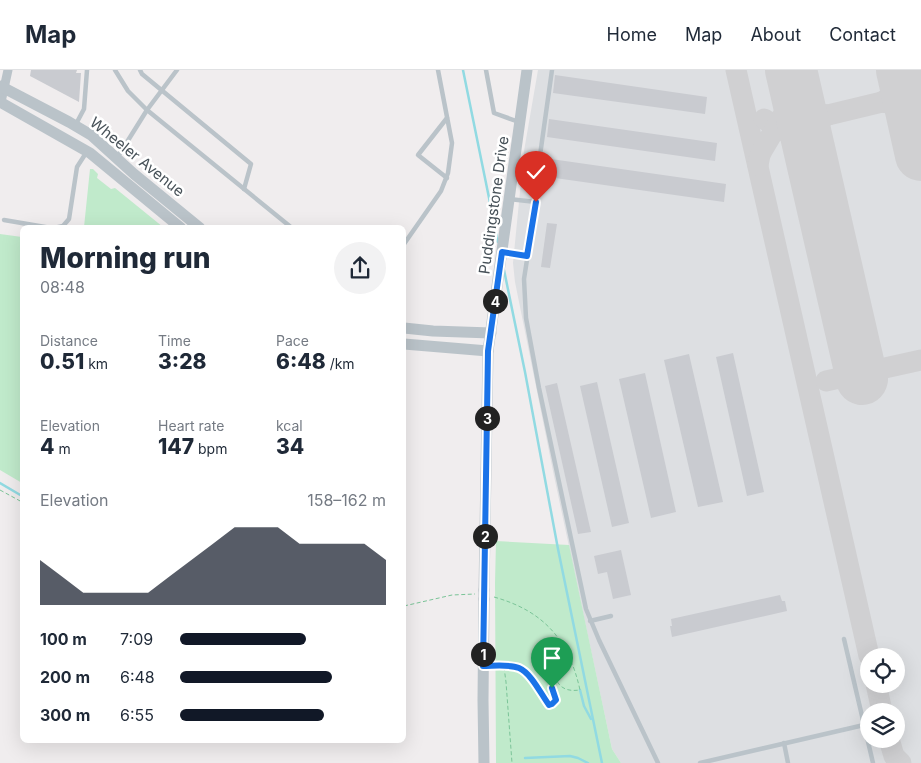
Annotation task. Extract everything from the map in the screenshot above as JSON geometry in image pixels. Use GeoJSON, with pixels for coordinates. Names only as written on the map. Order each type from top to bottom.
{"type":"FeatureCollection","features":[{"type":"Feature","properties":{"kind":"street"},"geometry":{"type":"LineString","coordinates":[[0,102],[2,87],[8,70]]}},
{"type":"Feature","properties":{"kind":"street","name":"Puddingstone Drive"},"geometry":{"type":"LineString","coordinates":[[484,763],[483,666],[488,351],[527,70]]}},
{"type":"Feature","properties":{"kind":"street","name":"Wheeler Avenue"},"geometry":{"type":"LineString","coordinates":[[2,87],[91,135],[134,174],[196,225]]}},
{"type":"Feature","properties":{"kind":"street","name":"Wheeler Avenue"},"geometry":{"type":"LineString","coordinates":[[0,102],[87,151],[177,225]]}},
{"type":"Feature","properties":{"kind":"street"},"geometry":{"type":"LineString","coordinates":[[406,328],[491,333]]}},
{"type":"Feature","properties":{"kind":"street"},"geometry":{"type":"LineString","coordinates":[[406,344],[488,351]]}},
{"type":"Feature","properties":{"kind":"lane"},"geometry":{"type":"LineString","coordinates":[[76,126],[84,109],[86,70]]}},
{"type":"Feature","properties":{"kind":"lane"},"geometry":{"type":"LineString","coordinates":[[116,70],[128,91],[147,110],[288,225]]}},
{"type":"Feature","properties":{"kind":"lane"},"geometry":{"type":"LineString","coordinates":[[108,168],[117,158],[147,110],[177,70]]}},
{"type":"Feature","properties":{"kind":"lane"},"geometry":{"type":"LineString","coordinates":[[406,241],[441,191],[448,173],[452,142],[438,72],[433,70]]}},
{"type":"Feature","properties":{"kind":"lane"},"geometry":{"type":"LineString","coordinates":[[486,70],[494,112],[520,122]]}},
{"type":"Feature","properties":{"kind":"lane"},"geometry":{"type":"LineString","coordinates":[[535,190],[552,70]]}},
{"type":"Feature","properties":{"kind":"lane"},"geometry":{"type":"LineString","coordinates":[[142,71],[251,164],[244,189]]}},
{"type":"Feature","properties":{"kind":"lane"},"geometry":{"type":"LineString","coordinates":[[446,178],[418,155],[447,118]]}},
{"type":"Feature","properties":{"kind":"lane"},"geometry":{"type":"LineString","coordinates":[[64,225],[70,219],[78,167],[87,151]]}},
{"type":"Feature","properties":{"kind":"lane"},"geometry":{"type":"LineString","coordinates":[[509,199],[536,202],[524,279],[526,318],[586,609],[658,763]]}},
{"type":"Feature","properties":{"kind":"lane"},"geometry":{"type":"LineString","coordinates":[[4,220],[35,225]]}},
{"type":"Feature","properties":{"kind":"lane"},"geometry":{"type":"LineString","coordinates":[[502,252],[527,256]]}},
{"type":"Feature","properties":{"kind":"lane"},"geometry":{"type":"LineString","coordinates":[[590,621],[611,616]]}},
{"type":"Feature","properties":{"kind":"lane"},"geometry":{"type":"LineString","coordinates":[[844,639],[860,708]]}},
{"type":"Feature","properties":{"kind":"lane"},"geometry":{"type":"LineString","coordinates":[[700,763],[860,726]]}},
{"type":"Feature","properties":{"kind":"lane"},"geometry":{"type":"LineString","coordinates":[[784,743],[788,763]]}},
{"type":"Feature","properties":{"kind":"lane"},"geometry":{"type":"LineString","coordinates":[[869,748],[873,763]]}},
{"type":"Feature","properties":{"kind":"lane"},"geometry":{"type":"LineString","coordinates":[[730,756],[731,763]]}},
{"type":"Feature","properties":{"kind":"path"},"geometry":{"type":"LineString","coordinates":[[0,490],[20,501]]}},
{"type":"Feature","properties":{"kind":"path"},"geometry":{"type":"LineString","coordinates":[[406,606],[470,594],[484,595],[514,604],[531,613],[553,631],[565,647],[580,690],[569,690],[560,686],[555,678],[551,662],[548,660],[546,661],[546,669],[556,700],[549,705],[528,674],[519,668],[483,666]]}},
{"type":"Feature","properties":{"kind":"path"},"geometry":{"type":"LineString","coordinates":[[504,666],[512,763]]}},
{"type":"Feature","properties":{"kind":"shaded area"},"geometry":{"type":"Polygon","coordinates":[[[538,70],[921,70],[921,763],[621,763],[612,749],[554,476],[515,282],[513,263],[524,151],[538,70]]]}},
{"type":"Feature","properties":{"kind":"green space"},"geometry":{"type":"Polygon","coordinates":[[[90,169],[93,169],[98,174],[97,178],[111,189],[115,188],[161,225],[84,225],[90,169]]]}},
{"type":"Feature","properties":{"kind":"green space"},"geometry":{"type":"Polygon","coordinates":[[[0,234],[20,237],[20,482],[0,470],[0,234]]]}},
{"type":"Feature","properties":{"kind":"green space"},"geometry":{"type":"Polygon","coordinates":[[[496,541],[569,545],[612,749],[621,763],[496,763],[496,541]]]}},
{"type":"Feature","properties":{"kind":"building"},"geometry":{"type":"Polygon","coordinates":[[[31,70],[77,70],[76,73],[81,73],[79,102],[30,76],[31,70]]]}},
{"type":"Feature","properties":{"kind":"building"},"geometry":{"type":"Polygon","coordinates":[[[555,75],[707,97],[705,114],[553,93],[555,75]]]}},
{"type":"Feature","properties":{"kind":"building"},"geometry":{"type":"Polygon","coordinates":[[[549,119],[717,143],[715,161],[547,137],[549,119]]]}},
{"type":"Feature","properties":{"kind":"building"},"geometry":{"type":"Polygon","coordinates":[[[544,158],[726,184],[724,202],[541,176],[544,158]]]}},
{"type":"Feature","properties":{"kind":"building"},"geometry":{"type":"Polygon","coordinates":[[[547,223],[557,224],[550,268],[541,267],[547,223]]]}},
{"type":"Feature","properties":{"kind":"building"},"geometry":{"type":"Polygon","coordinates":[[[733,353],[764,492],[747,496],[716,357],[733,353]]]}},
{"type":"Feature","properties":{"kind":"building"},"geometry":{"type":"Polygon","coordinates":[[[689,354],[723,502],[698,507],[664,360],[689,354]]]}},
{"type":"Feature","properties":{"kind":"building"},"geometry":{"type":"Polygon","coordinates":[[[645,373],[676,512],[651,518],[619,379],[645,373]]]}},
{"type":"Feature","properties":{"kind":"building"},"geometry":{"type":"Polygon","coordinates":[[[597,382],[629,523],[612,527],[580,386],[597,382]]]}},
{"type":"Feature","properties":{"kind":"building"},"geometry":{"type":"Polygon","coordinates":[[[557,383],[591,532],[578,534],[545,386],[557,383]]]}},
{"type":"Feature","properties":{"kind":"building"},"geometry":{"type":"Polygon","coordinates":[[[621,550],[631,595],[613,599],[607,572],[598,574],[594,556],[621,550]]]}},
{"type":"Feature","properties":{"kind":"building"},"geometry":{"type":"Polygon","coordinates":[[[780,595],[782,601],[785,601],[787,611],[672,637],[671,619],[780,595]]]}},
{"type":"Feature","properties":{"kind":"waterway"},"geometry":{"type":"LineString","coordinates":[[463,70],[498,242]]}},
{"type":"Feature","properties":{"kind":"waterway"},"geometry":{"type":"LineString","coordinates":[[504,270],[602,763]]}},
{"type":"Feature","properties":{"kind":"waterway"},"geometry":{"type":"LineString","coordinates":[[0,483],[20,495]]}},
{"type":"Feature","properties":{"kind":"waterway"},"geometry":{"type":"LineString","coordinates":[[580,690],[584,706],[591,719]]}},
{"type":"Feature","properties":{"kind":"waterway"},"geometry":{"type":"LineString","coordinates":[[525,758],[570,756],[588,763]]}},
{"type":"Feature","properties":{"kind":"taxiway"},"geometry":{"type":"LineString","coordinates":[[736,70],[867,648]]}},
{"type":"Feature","properties":{"kind":"taxiway"},"geometry":{"type":"LineString","coordinates":[[902,71],[897,90],[882,102],[898,106],[908,116],[914,126]]}},
{"type":"Feature","properties":{"kind":"taxiway"},"geometry":{"type":"LineString","coordinates":[[794,83],[805,106],[814,112],[828,115],[818,121],[812,128],[809,149]]}},
{"type":"Feature","properties":{"kind":"taxiway"},"geometry":{"type":"LineString","coordinates":[[758,165],[763,149],[794,97],[795,87]]}},
{"type":"Feature","properties":{"kind":"taxiway"},"geometry":{"type":"LineString","coordinates":[[914,126],[916,106],[921,99]]}},
{"type":"Feature","properties":{"kind":"taxiway"},"geometry":{"type":"LineString","coordinates":[[828,115],[882,102]]}},
{"type":"Feature","properties":{"kind":"taxiway"},"geometry":{"type":"LineString","coordinates":[[764,119],[802,143],[811,154]]}},
{"type":"Feature","properties":{"kind":"taxiway"},"geometry":{"type":"LineString","coordinates":[[826,381],[921,360]]}},
{"type":"Feature","properties":{"kind":"taxiway"},"geometry":{"type":"LineString","coordinates":[[878,693],[880,703]]}},
{"type":"Feature","properties":{"kind":"taxiway"},"geometry":{"type":"LineString","coordinates":[[892,748],[894,756],[901,763]]}},
{"type":"Feature","properties":{"kind":"runway"},"geometry":{"type":"LineString","coordinates":[[791,70],[862,379]]}},
{"type":"Feature","properties":{"kind":"runway"},"geometry":{"type":"LineString","coordinates":[[902,70],[921,155]]}},
{"type":"Feature","properties":{"kind":"route"},"geometry":{"type":"LineString","coordinates":[[536,202],[527,256],[502,252],[488,351],[483,666],[512,666],[519,668],[528,674],[549,705],[556,700],[552,688]]}}]}
